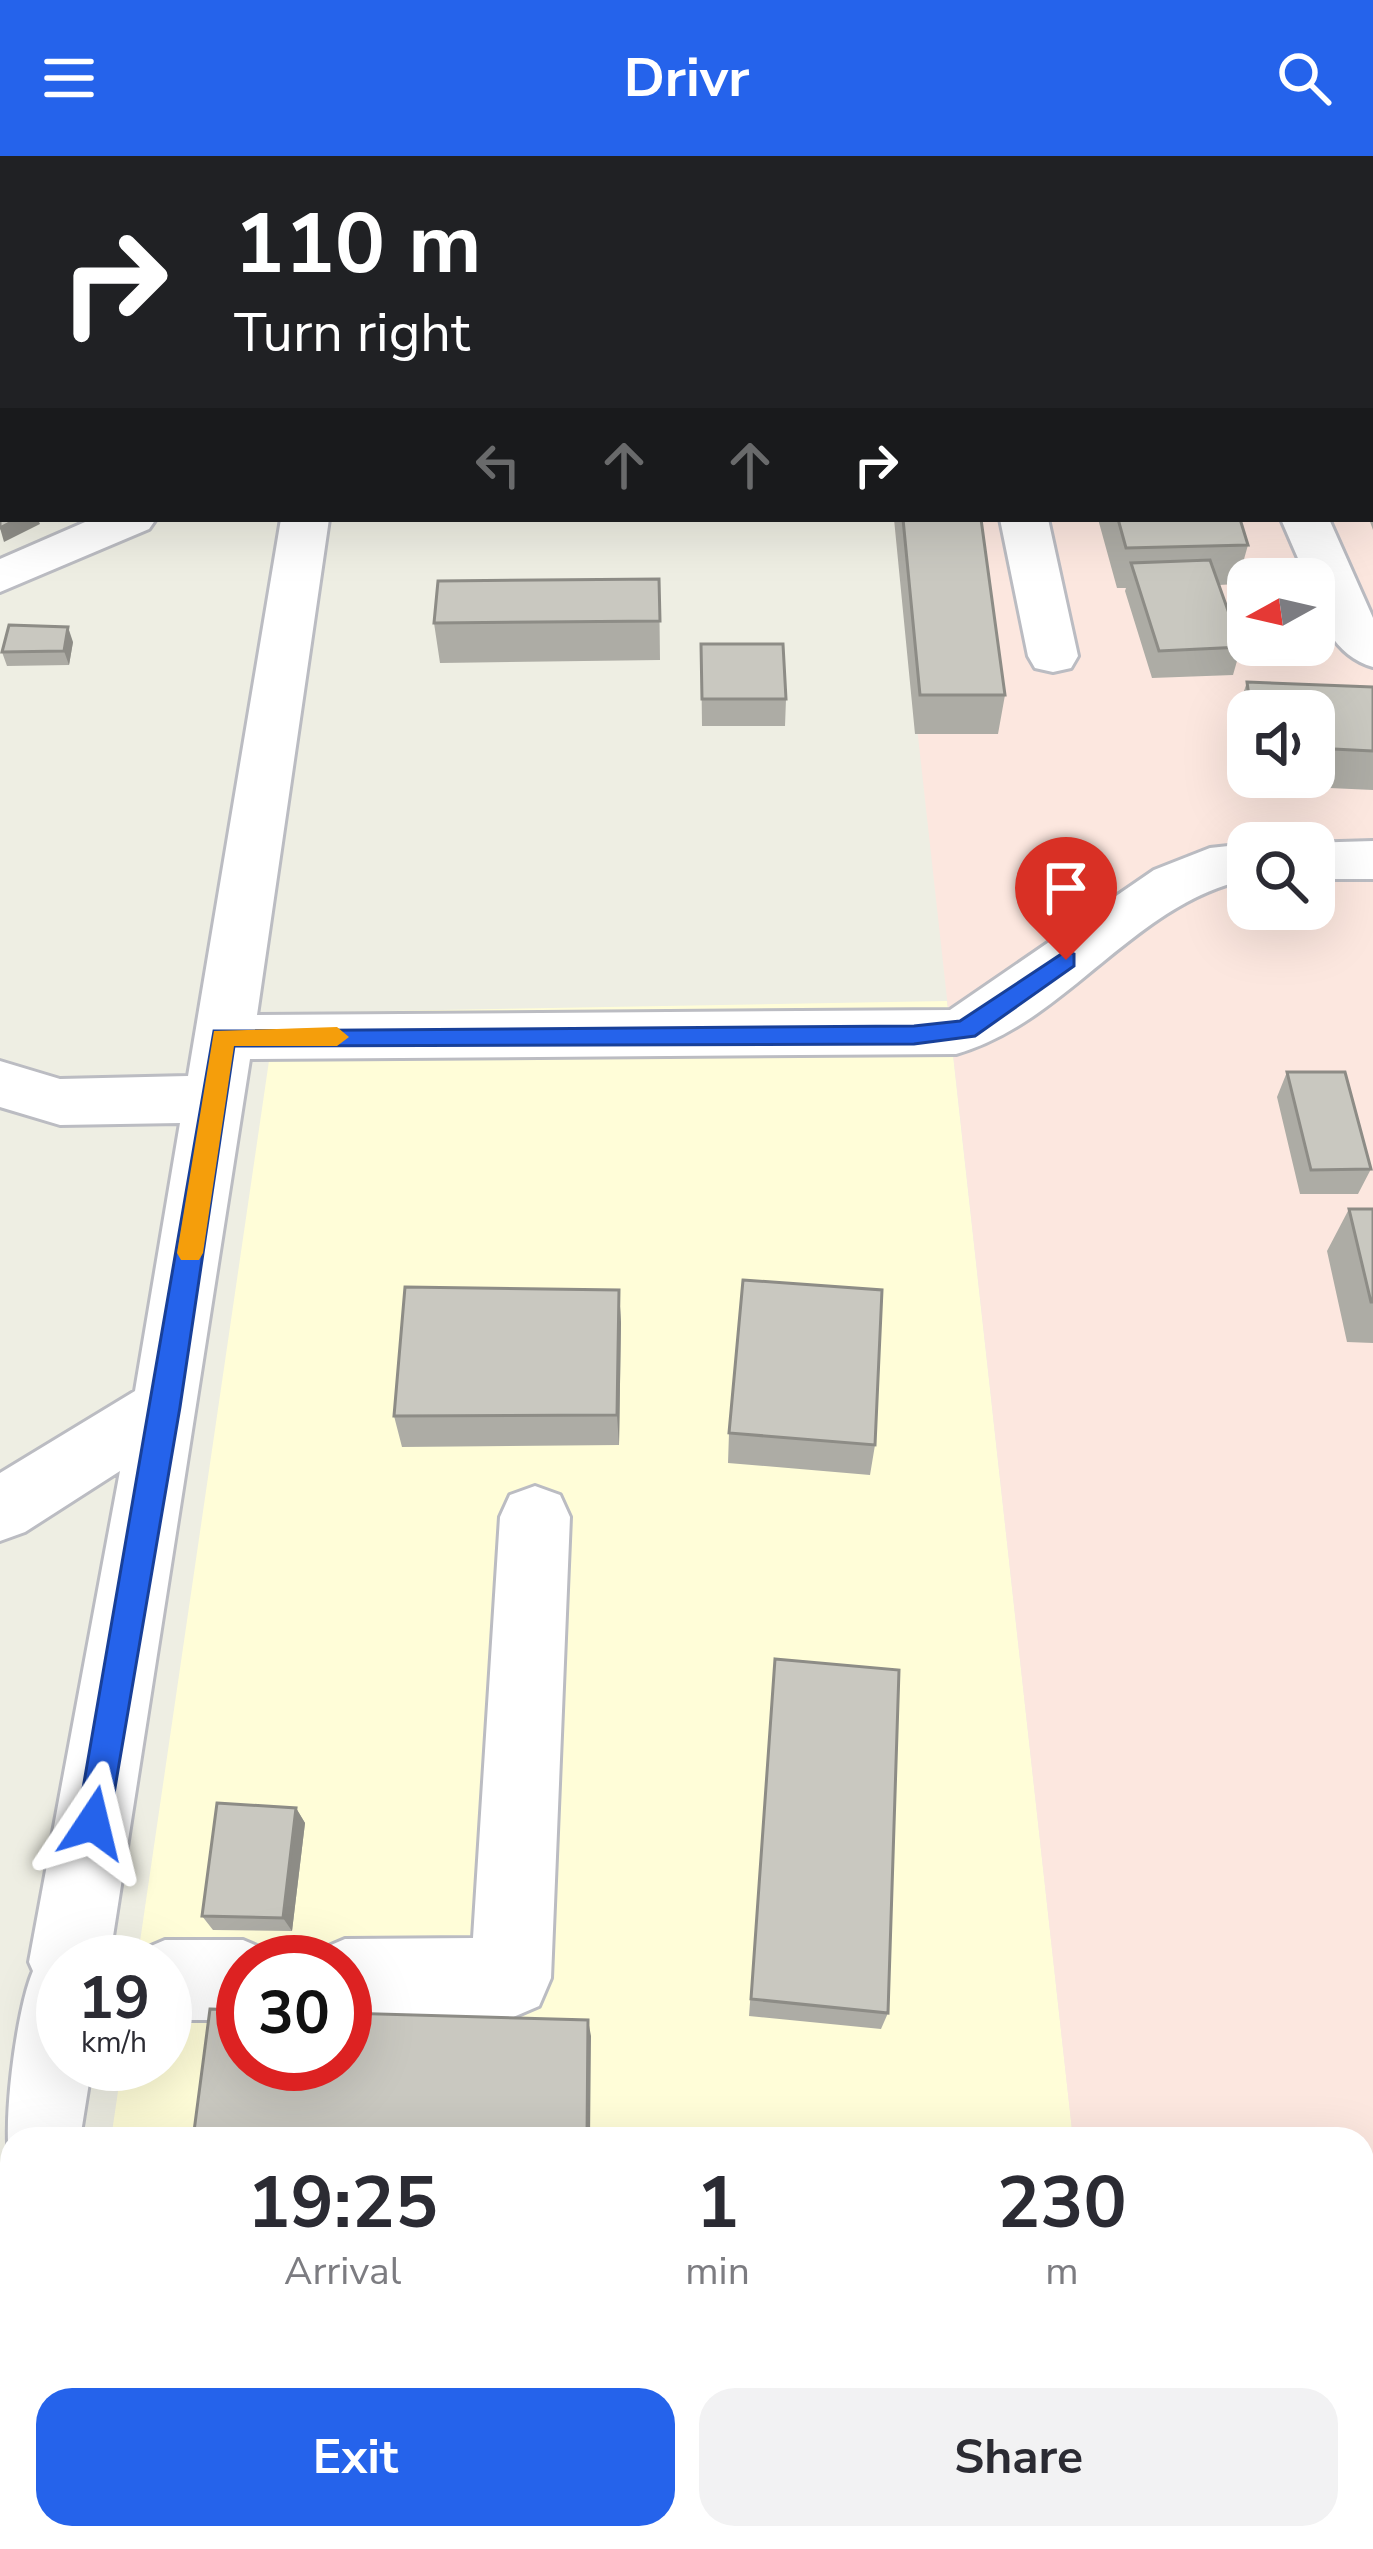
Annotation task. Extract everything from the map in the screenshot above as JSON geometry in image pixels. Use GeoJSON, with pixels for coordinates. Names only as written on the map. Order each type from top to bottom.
{"type":"FeatureCollection","features":[{"type":"Feature","properties":{"kind":"street"},"geometry":{"type":"LineString","coordinates":[[0,577],[126,522]]}},
{"type":"Feature","properties":{"kind":"street"},"geometry":{"type":"LineString","coordinates":[[74,1935],[166,1407],[305,522]]}},
{"type":"Feature","properties":{"kind":"street"},"geometry":{"type":"LineString","coordinates":[[1025,522],[1053,656]]}},
{"type":"Feature","properties":{"kind":"street"},"geometry":{"type":"LineString","coordinates":[[1306,522],[1356,636],[1373,651]]}},
{"type":"Feature","properties":{"kind":"street"},"geometry":{"type":"LineString","coordinates":[[1335,860],[1373,860]]}},
{"type":"Feature","properties":{"kind":"street"},"geometry":{"type":"LineString","coordinates":[[223,1037],[914,1035],[966,1029],[1166,890],[1207,868],[1227,864]]}},
{"type":"Feature","properties":{"kind":"street"},"geometry":{"type":"LineString","coordinates":[[0,1084],[60,1102],[214,1099]]}},
{"type":"Feature","properties":{"kind":"street"},"geometry":{"type":"LineString","coordinates":[[0,1510],[166,1407]]}},
{"type":"Feature","properties":{"kind":"street"},"geometry":{"type":"LineString","coordinates":[[372,1979],[511,1978],[535,1517]]}},
{"type":"Feature","properties":{"kind":"street"},"geometry":{"type":"LineString","coordinates":[[40,2127],[46,2091]]}},
{"type":"Feature","properties":{"kind":"shaded area"},"geometry":{"type":"Polygon","coordinates":[[[894,522],[1373,522],[1373,2127],[1072,2127],[894,522]]]}},
{"type":"Feature","properties":{"kind":"shaded area"},"geometry":{"type":"Polygon","coordinates":[[[947,1001],[1072,2127],[113,2127],[118,2091],[192,2091],[192,1935],[141,1935],[276,1013],[947,1001]]]}},
{"type":"Feature","properties":{"kind":"building"},"geometry":{"type":"Polygon","coordinates":[[[903,522],[981,522],[1005,695],[920,695],[903,522]]]}},
{"type":"Feature","properties":{"kind":"building"},"geometry":{"type":"Polygon","coordinates":[[[1119,522],[1241,522],[1248,545],[1126,548],[1119,522]]]}},
{"type":"Feature","properties":{"kind":"building"},"geometry":{"type":"Polygon","coordinates":[[[1210,560],[1227,608],[1227,648],[1159,651],[1131,563],[1210,560]]]}},
{"type":"Feature","properties":{"kind":"building"},"geometry":{"type":"Polygon","coordinates":[[[659,579],[660,621],[434,623],[438,581],[659,579]]]}},
{"type":"Feature","properties":{"kind":"building"},"geometry":{"type":"Polygon","coordinates":[[[9,625],[68,627],[64,651],[2,652],[9,625]]]}},
{"type":"Feature","properties":{"kind":"building"},"geometry":{"type":"Polygon","coordinates":[[[701,644],[783,644],[786,699],[702,699],[701,644]]]}},
{"type":"Feature","properties":{"kind":"building"},"geometry":{"type":"Polygon","coordinates":[[[1247,682],[1373,687],[1373,751],[1335,749],[1335,690],[1248,690],[1247,682]]]}},
{"type":"Feature","properties":{"kind":"building"},"geometry":{"type":"Polygon","coordinates":[[[1287,1072],[1345,1072],[1371,1169],[1311,1170],[1287,1072]]]}},
{"type":"Feature","properties":{"kind":"building"},"geometry":{"type":"Polygon","coordinates":[[[1349,1209],[1373,1209],[1373,1302],[1371,1302],[1349,1209]]]}},
{"type":"Feature","properties":{"kind":"building"},"geometry":{"type":"Polygon","coordinates":[[[743,1280],[882,1290],[875,1445],[729,1433],[743,1280]]]}},
{"type":"Feature","properties":{"kind":"building"},"geometry":{"type":"Polygon","coordinates":[[[405,1287],[619,1290],[617,1415],[394,1416],[405,1287]]]}},
{"type":"Feature","properties":{"kind":"building"},"geometry":{"type":"Polygon","coordinates":[[[775,1659],[899,1670],[888,2013],[751,1999],[775,1659]]]}},
{"type":"Feature","properties":{"kind":"building"},"geometry":{"type":"Polygon","coordinates":[[[217,1803],[296,1808],[283,1918],[202,1916],[217,1803]]]}},
{"type":"Feature","properties":{"kind":"building"},"geometry":{"type":"Polygon","coordinates":[[[210,2009],[216,2009],[216,2091],[372,2091],[372,2014],[588,2020],[587,2127],[195,2127],[210,2009]]]}},
{"type":"Feature","properties":{"kind":"slow traffic"},"geometry":{"type":"LineString","coordinates":[[190,1253],[223,1037],[337,1037]]}},
{"type":"Feature","properties":{"kind":"route"},"geometry":{"type":"LineString","coordinates":[[93,1823],[166,1407],[223,1037],[914,1035],[966,1029],[1066,960]]}}]}
